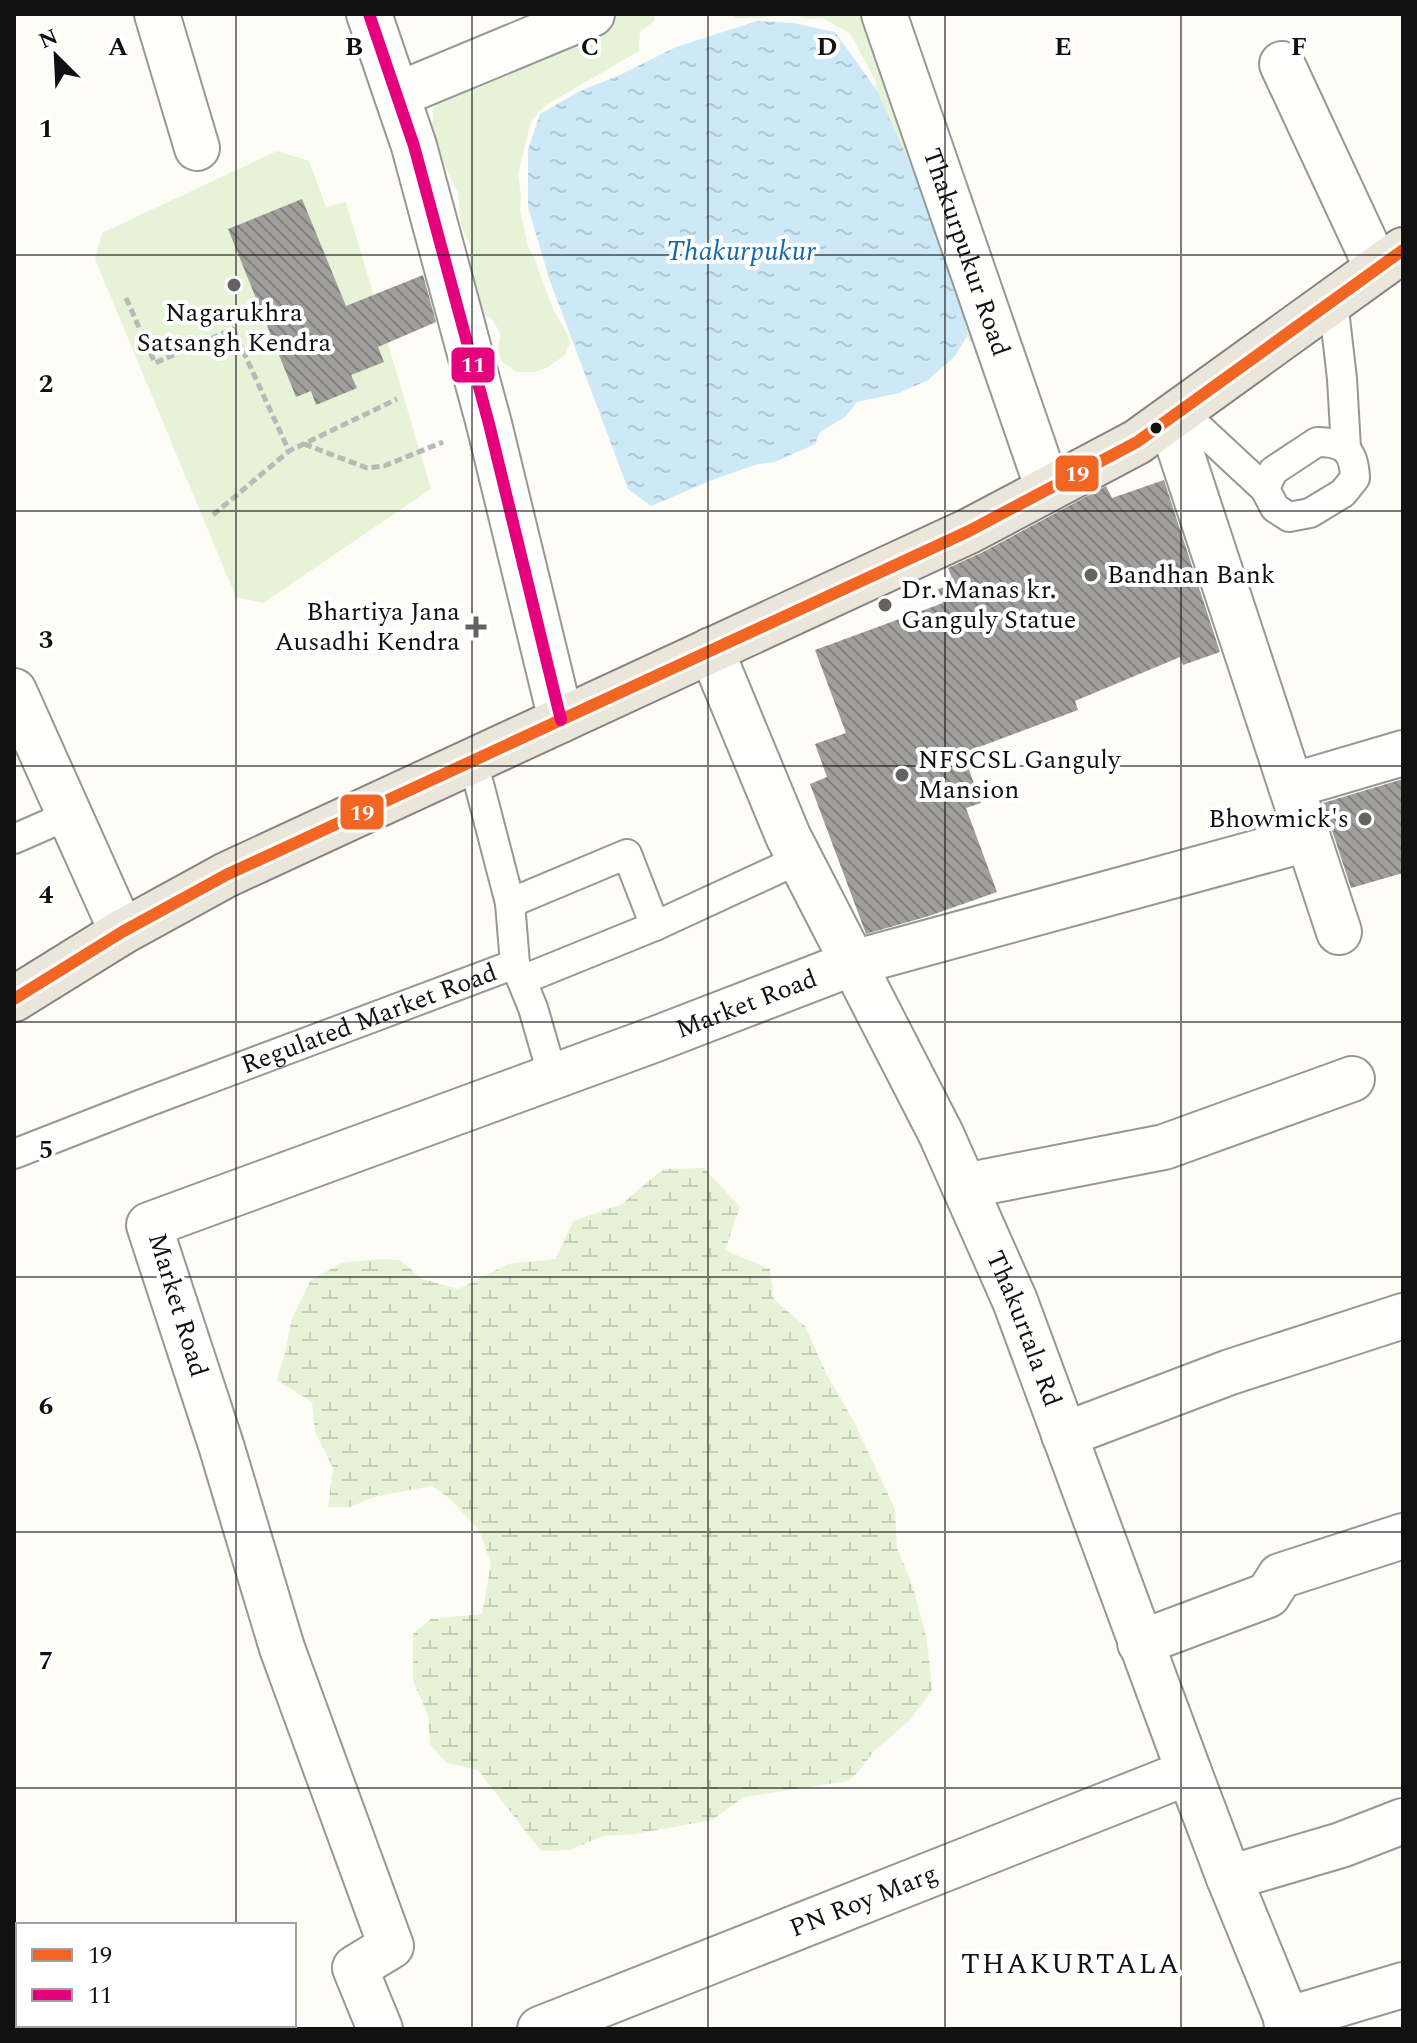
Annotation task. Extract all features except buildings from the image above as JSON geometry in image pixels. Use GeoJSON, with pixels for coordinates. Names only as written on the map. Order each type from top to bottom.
{"type":"FeatureCollection","features":[{"type":"Feature","properties":{"kind":"highway"},"geometry":{"type":"LineString","coordinates":[[14,999],[122,932],[226,875],[969,531],[1137,442],[1390,259]]}},
{"type":"Feature","properties":{"kind":"street"},"geometry":{"type":"LineString","coordinates":[[157,14],[197,148]]}},
{"type":"Feature","properties":{"kind":"street"},"geometry":{"type":"LineString","coordinates":[[369,14],[414,146],[489,424],[561,720]]}},
{"type":"Feature","properties":{"kind":"street"},"geometry":{"type":"LineString","coordinates":[[397,95],[592,14]]}},
{"type":"Feature","properties":{"kind":"street","name":"Thakurpukur Road"},"geometry":{"type":"LineString","coordinates":[[884,14],[1048,489]]}},
{"type":"Feature","properties":{"kind":"street"},"geometry":{"type":"LineString","coordinates":[[1282,64],[1390,259]]}},
{"type":"Feature","properties":{"kind":"street"},"geometry":{"type":"LineString","coordinates":[[1176,415],[1307,839],[1339,932]]}},
{"type":"Feature","properties":{"kind":"street","name":"Thakurtala Rd"},"geometry":{"type":"LineString","coordinates":[[711,650],[788,836],[941,1134],[1015,1301],[1229,1878],[1289,2024]]}},
{"type":"Feature","properties":{"kind":"street"},"geometry":{"type":"LineString","coordinates":[[14,691],[122,932]]}},
{"type":"Feature","properties":{"kind":"street"},"geometry":{"type":"LineString","coordinates":[[1291,786],[1403,753]]}},
{"type":"Feature","properties":{"kind":"street","name":"Market Road"},"geometry":{"type":"LineString","coordinates":[[380,2029],[355,1968],[391,1946],[282,1648],[221,1445],[149,1225],[853,963],[1307,839]]}},
{"type":"Feature","properties":{"kind":"street"},"geometry":{"type":"LineString","coordinates":[[964,1186],[1164,1147],[1352,1079]]}},
{"type":"Feature","properties":{"kind":"street"},"geometry":{"type":"LineString","coordinates":[[1064,1435],[1230,1372],[1403,1316]]}},
{"type":"Feature","properties":{"kind":"street"},"geometry":{"type":"LineString","coordinates":[[1140,1643],[1268,1595],[1280,1576],[1403,1536]]}},
{"type":"Feature","properties":{"kind":"street","name":"PN Roy Marg"},"geometry":{"type":"LineString","coordinates":[[540,2029],[1189,1772]]}},
{"type":"Feature","properties":{"kind":"street"},"geometry":{"type":"LineString","coordinates":[[1229,1878],[1341,1845],[1403,1821]]}},
{"type":"Feature","properties":{"kind":"street"},"geometry":{"type":"LineString","coordinates":[[1289,2024],[1403,1985]]}},
{"type":"Feature","properties":{"kind":"lane"},"geometry":{"type":"LineString","coordinates":[[1176,415],[1265,489],[1275,508],[1289,517],[1310,513],[1343,493],[1355,478],[1355,463],[1346,448],[1333,301]]}},
{"type":"Feature","properties":{"kind":"lane"},"geometry":{"type":"LineString","coordinates":[[1265,489],[1273,471],[1317,442],[1332,442],[1346,448]]}},
{"type":"Feature","properties":{"kind":"lane"},"geometry":{"type":"LineString","coordinates":[[473,761],[510,903],[518,972],[533,1008],[553,1077]]}},
{"type":"Feature","properties":{"kind":"lane"},"geometry":{"type":"LineString","coordinates":[[14,839],[69,815]]}},
{"type":"Feature","properties":{"kind":"lane"},"geometry":{"type":"LineString","coordinates":[[510,903],[627,854],[655,926]]}},
{"type":"Feature","properties":{"kind":"lane","name":"Regulated Market Road"},"geometry":{"type":"LineString","coordinates":[[14,1154],[142,1104],[655,926],[800,859]]}},
{"type":"Feature","properties":{"kind":"path"},"geometry":{"type":"LineString","coordinates":[[126,298],[155,363],[233,329],[289,451]]}},
{"type":"Feature","properties":{"kind":"path"},"geometry":{"type":"LineString","coordinates":[[213,515],[289,451],[397,399]]}},
{"type":"Feature","properties":{"kind":"path"},"geometry":{"type":"LineString","coordinates":[[304,444],[367,468],[384,466],[489,424]]}},
{"type":"Feature","properties":{"kind":"green space"},"geometry":{"type":"Polygon","coordinates":[[[607,14],[653,14],[655,20],[640,32],[639,51],[546,105],[531,121],[518,174],[520,210],[528,246],[570,343],[565,355],[548,367],[534,372],[516,372],[501,361],[498,349],[501,334],[491,318],[477,313],[470,246],[461,225],[458,193],[431,137],[434,103],[607,14]]]}},
{"type":"Feature","properties":{"kind":"green space"},"geometry":{"type":"Polygon","coordinates":[[[732,14],[786,14],[735,18],[732,14]]]}},
{"type":"Feature","properties":{"kind":"green space"},"geometry":{"type":"Polygon","coordinates":[[[786,14],[872,14],[985,359],[979,360],[975,352],[976,342],[970,342],[962,329],[884,135],[875,80],[850,33],[822,18],[809,19],[786,14]]]}},
{"type":"Feature","properties":{"kind":"green space"},"geometry":{"type":"Polygon","coordinates":[[[277,151],[309,161],[326,207],[346,202],[431,489],[263,603],[236,597],[95,259],[102,233],[277,151]]]}},
{"type":"Feature","properties":{"kind":"green space"},"geometry":{"type":"Polygon","coordinates":[[[704,1168],[740,1207],[725,1250],[770,1269],[774,1300],[805,1326],[895,1509],[897,1548],[913,1587],[927,1640],[932,1690],[910,1720],[873,1752],[848,1781],[744,1797],[712,1820],[634,1834],[603,1836],[569,1850],[541,1851],[478,1770],[447,1763],[430,1745],[428,1715],[413,1681],[413,1634],[431,1619],[482,1614],[491,1564],[479,1530],[448,1497],[432,1486],[377,1496],[350,1507],[328,1507],[333,1468],[315,1432],[312,1402],[277,1380],[292,1318],[311,1280],[342,1263],[400,1260],[422,1279],[459,1289],[508,1264],[556,1259],[573,1221],[622,1204],[663,1169],[704,1168]]]}},
{"type":"Feature","properties":{"kind":"water","name":"Thakurpukur"},"geometry":{"type":"Polygon","coordinates":[[[757,21],[793,23],[835,32],[876,89],[941,233],[964,294],[967,336],[955,356],[928,380],[899,393],[857,402],[845,417],[820,432],[815,444],[775,462],[758,464],[712,480],[651,506],[628,489],[549,278],[528,207],[528,150],[540,114],[580,91],[676,47],[757,21]]]}},
{"type":"Feature","properties":{"kind":"transit line","name":"11"},"geometry":{"type":"LineString","coordinates":[[369,14],[414,146],[489,424],[561,720]]}},
{"type":"Feature","properties":{"kind":"transit line","name":"19"},"geometry":{"type":"LineString","coordinates":[[14,999],[122,932],[226,875],[969,531],[1137,442],[1403,250]]}},
{"type":"Feature","properties":{"kind":"place","name":"Nagarukhra Satsangh Kendra"},"geometry":{"type":"Point","coordinates":[234,285]}},
{"type":"Feature","properties":{"kind":"place","name":"Bandhan Bank"},"geometry":{"type":"Point","coordinates":[1091,575]}},
{"type":"Feature","properties":{"kind":"place","name":"Dr. Manas kr. Ganguly Statue"},"geometry":{"type":"Point","coordinates":[885,605]}},
{"type":"Feature","properties":{"kind":"place","name":"Bhartiya Jana Ausadhi Kendra"},"geometry":{"type":"Point","coordinates":[476,627]}},
{"type":"Feature","properties":{"kind":"place","name":"NFSCSL Ganguly Mansion"},"geometry":{"type":"Point","coordinates":[902,775]}},
{"type":"Feature","properties":{"kind":"place","name":"Bhowmick's"},"geometry":{"type":"Point","coordinates":[1365,819]}},
{"type":"Feature","properties":{"kind":"district","name":"THAKURTALA"},"geometry":{"type":"Point","coordinates":[1071,1964]}}]}
